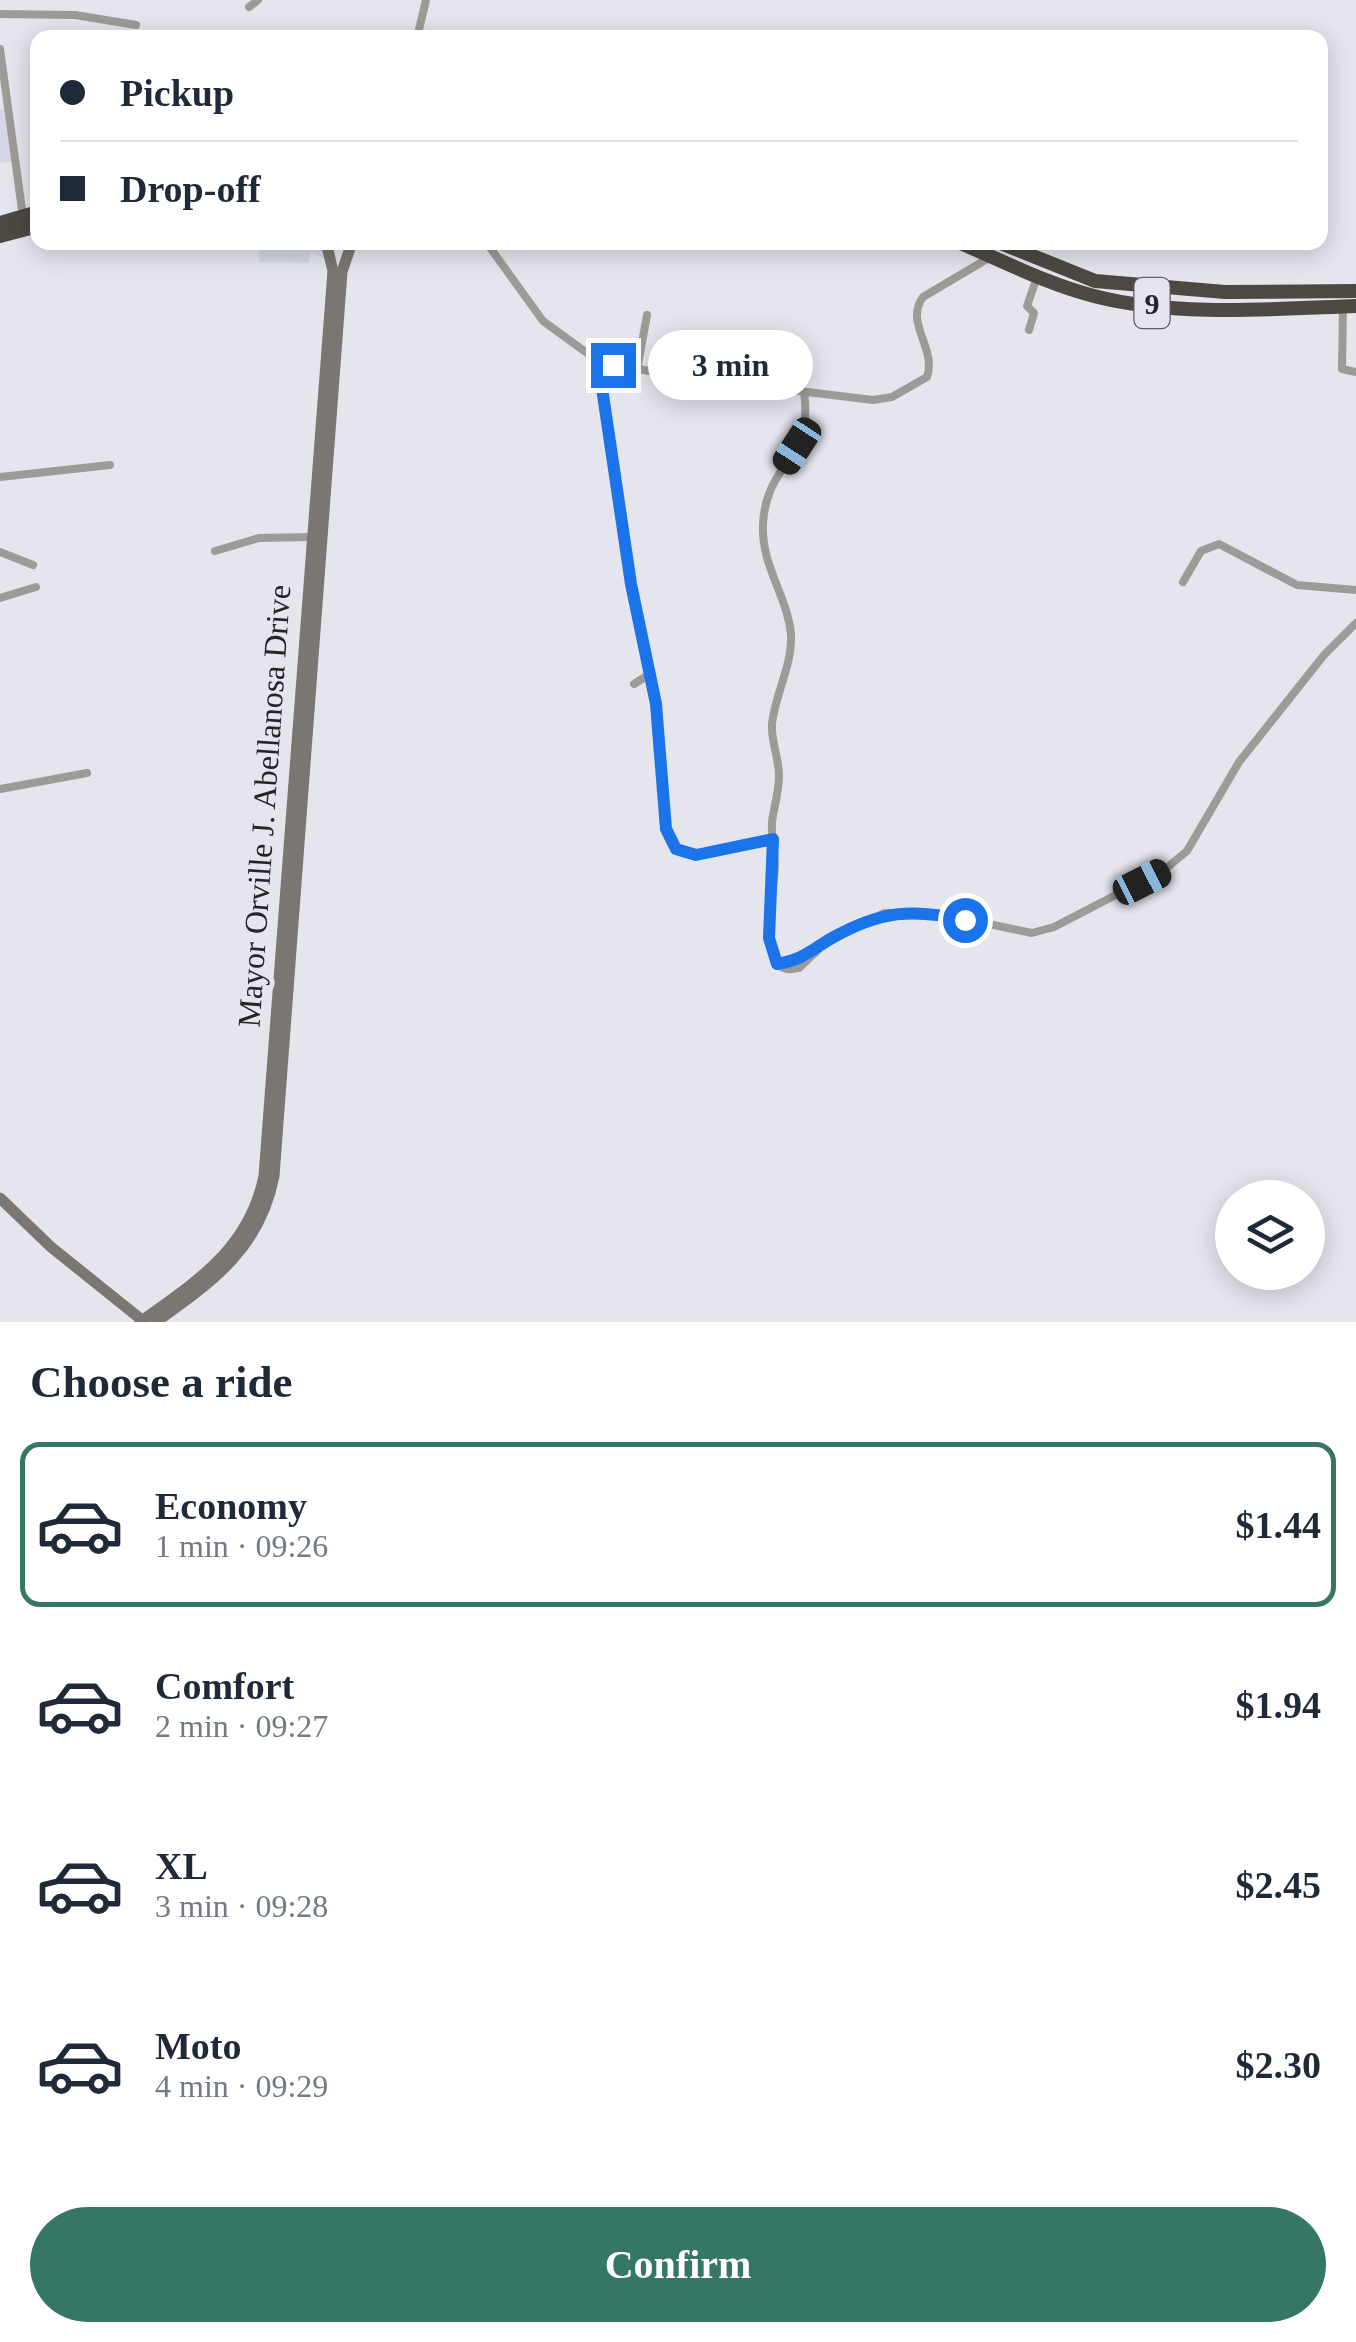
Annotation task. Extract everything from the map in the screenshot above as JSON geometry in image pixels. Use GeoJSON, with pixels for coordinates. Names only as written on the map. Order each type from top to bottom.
{"type":"FeatureCollection","features":[{"type":"Feature","properties":{"kind":"highway"},"geometry":{"type":"LineString","coordinates":[[0,223],[30,221]]}},
{"type":"Feature","properties":{"kind":"highway"},"geometry":{"type":"LineString","coordinates":[[0,236],[30,221]]}},
{"type":"Feature","properties":{"kind":"highway","name":"9"},"geometry":{"type":"LineString","coordinates":[[995,250],[1038,277],[1224,309],[1350,299]]}},
{"type":"Feature","properties":{"kind":"highway","name":"9"},"geometry":{"type":"LineString","coordinates":[[995,250],[1094,288]]}},
{"type":"Feature","properties":{"kind":"main road","name":"Mayor Orville J. Abellanosa Drive"},"geometry":{"type":"LineString","coordinates":[[141,1321],[229,1260],[251,1220],[264,1176],[333,271],[328,250]]}},
{"type":"Feature","properties":{"kind":"main road","name":"Mayor Orville J. Abellanosa Drive"},"geometry":{"type":"LineString","coordinates":[[156,1322],[229,1260],[261,1223],[274,1176],[342,272],[349,250]]}},
{"type":"Feature","properties":{"kind":"main road"},"geometry":{"type":"LineString","coordinates":[[0,1198],[50,1248],[141,1321]]}},
{"type":"Feature","properties":{"kind":"street"},"geometry":{"type":"LineString","coordinates":[[248,7],[258,0]]}},
{"type":"Feature","properties":{"kind":"street"},"geometry":{"type":"LineString","coordinates":[[419,30],[426,0]]}},
{"type":"Feature","properties":{"kind":"street"},"geometry":{"type":"LineString","coordinates":[[0,14],[75,15],[136,25]]}},
{"type":"Feature","properties":{"kind":"street"},"geometry":{"type":"LineString","coordinates":[[0,48],[3,106],[30,218]]}},
{"type":"Feature","properties":{"kind":"street"},"geometry":{"type":"LineString","coordinates":[[0,166],[14,164]]}},
{"type":"Feature","properties":{"kind":"street"},"geometry":{"type":"LineString","coordinates":[[492,250],[543,322],[598,361],[675,376],[879,400],[924,380],[930,363],[916,318],[919,302],[928,292],[995,250]]}},
{"type":"Feature","properties":{"kind":"street"},"geometry":{"type":"LineString","coordinates":[[1028,330],[1034,314],[1027,306],[1038,277]]}},
{"type":"Feature","properties":{"kind":"street"},"geometry":{"type":"LineString","coordinates":[[1350,299],[1342,370],[1356,372]]}},
{"type":"Feature","properties":{"kind":"street"},"geometry":{"type":"LineString","coordinates":[[637,370],[647,315]]}},
{"type":"Feature","properties":{"kind":"street"},"geometry":{"type":"LineString","coordinates":[[675,376],[700,357],[710,362],[709,380]]}},
{"type":"Feature","properties":{"kind":"street"},"geometry":{"type":"LineString","coordinates":[[598,361],[631,584],[650,674],[664,822],[676,849],[696,855],[773,839]]}},
{"type":"Feature","properties":{"kind":"street"},"geometry":{"type":"LineString","coordinates":[[804,392],[807,429],[766,494],[763,525],[765,562],[784,604],[791,638],[772,722],[778,774],[769,938],[777,964],[794,970],[830,939],[887,912],[936,914],[1008,930],[1043,931],[1164,870],[1202,829],[1234,769],[1324,655],[1356,623]]}},
{"type":"Feature","properties":{"kind":"street"},"geometry":{"type":"LineString","coordinates":[[0,476],[110,465]]}},
{"type":"Feature","properties":{"kind":"street"},"geometry":{"type":"LineString","coordinates":[[215,551],[258,538],[312,537]]}},
{"type":"Feature","properties":{"kind":"street"},"geometry":{"type":"LineString","coordinates":[[1183,582],[1198,555],[1215,544],[1297,584],[1356,590]]}},
{"type":"Feature","properties":{"kind":"street"},"geometry":{"type":"LineString","coordinates":[[0,552],[33,566]]}},
{"type":"Feature","properties":{"kind":"street"},"geometry":{"type":"LineString","coordinates":[[0,598],[36,587]]}},
{"type":"Feature","properties":{"kind":"street"},"geometry":{"type":"LineString","coordinates":[[634,684],[650,674]]}},
{"type":"Feature","properties":{"kind":"street"},"geometry":{"type":"LineString","coordinates":[[0,789],[86,773]]}},
{"type":"Feature","properties":{"kind":"shaded area"},"geometry":{"type":"Polygon","coordinates":[[[0,109],[4,109],[12,161],[0,163],[0,109]]]}},
{"type":"Feature","properties":{"kind":"shaded area"},"geometry":{"type":"Polygon","coordinates":[[[259,250],[323,250],[328,260],[311,252],[309,263],[259,262],[259,250]]]}},
{"type":"Feature","properties":{"kind":"route"},"geometry":{"type":"LineString","coordinates":[[613,365],[598,361],[631,584],[656,704],[664,822],[672,843],[685,854],[696,855],[773,839],[769,938],[777,964],[816,953],[830,939],[884,912],[936,914],[965,920]]}}]}
